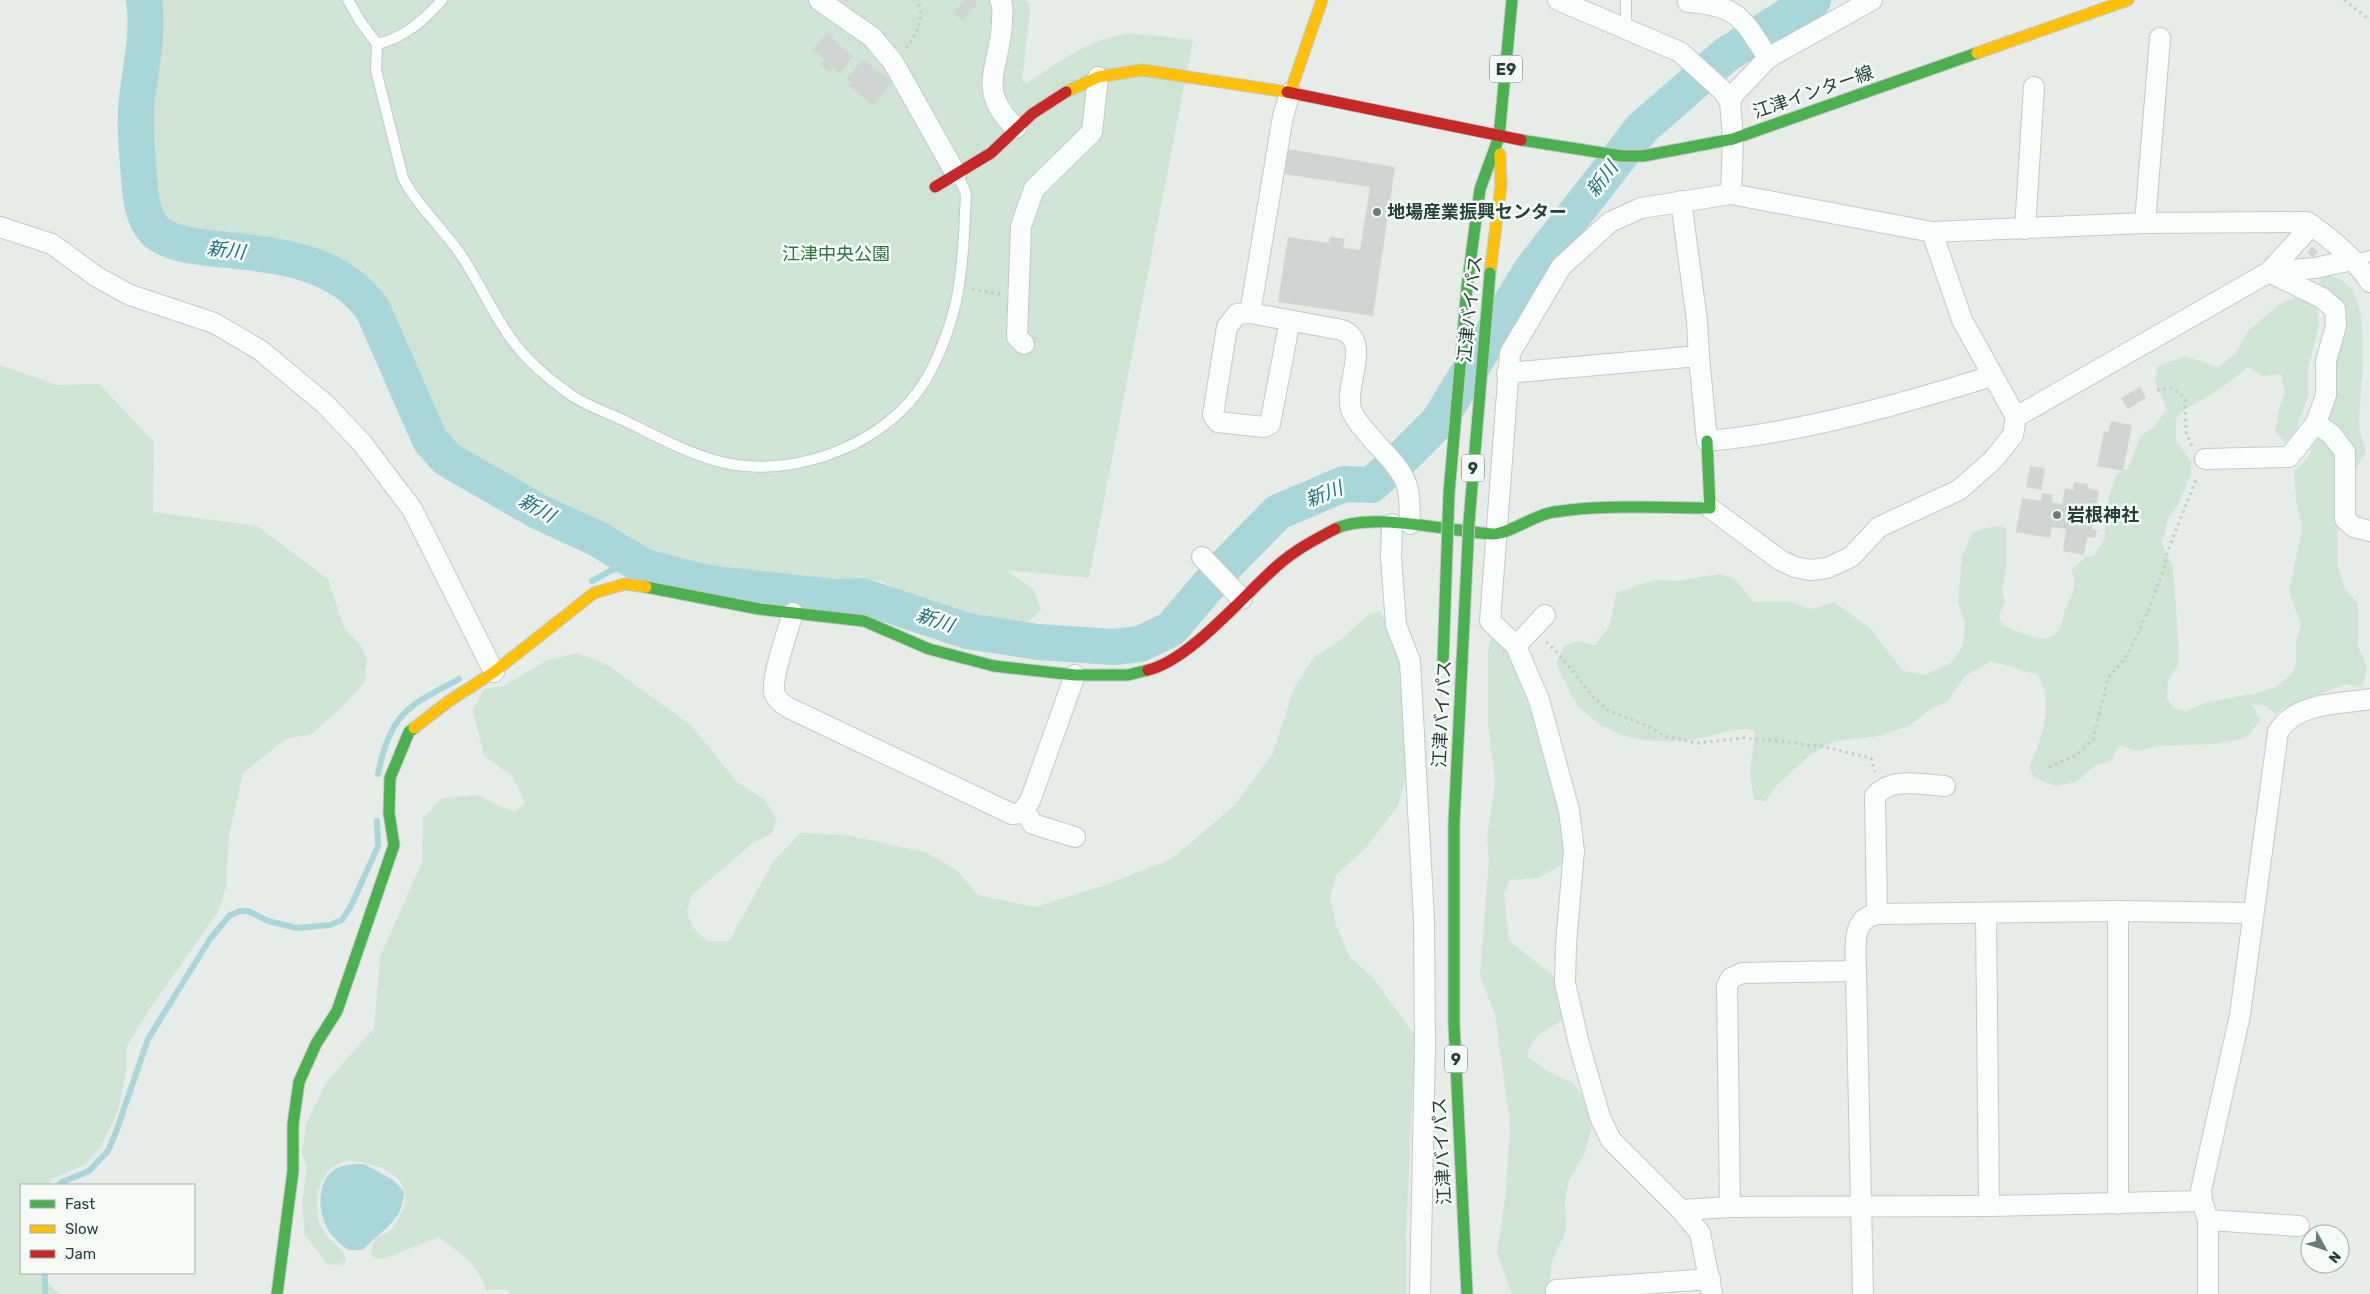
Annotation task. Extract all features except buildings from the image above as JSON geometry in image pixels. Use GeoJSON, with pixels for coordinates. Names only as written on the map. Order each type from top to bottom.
{"type":"FeatureCollection","features":[{"type":"Feature","properties":{"kind":"main road"},"geometry":{"type":"LineString","coordinates":[[1290,93],[1322,0]]}},
{"type":"Feature","properties":{"kind":"main road","name":"E9"},"geometry":{"type":"LineString","coordinates":[[1499,138],[1512,0]]}},
{"type":"Feature","properties":{"kind":"main road","name":"江津インター線"},"geometry":{"type":"LineString","coordinates":[[935,187],[991,153],[1032,114],[1064,93],[1098,77],[1142,70],[1317,97],[1499,138],[1622,156],[1657,154],[1733,139],[2128,0]]}},
{"type":"Feature","properties":{"kind":"main road"},"geometry":{"type":"LineString","coordinates":[[1443,667],[1450,493],[1467,287],[1480,189],[1499,138]]}},
{"type":"Feature","properties":{"kind":"main road","name":"江津バイパス"},"geometry":{"type":"LineString","coordinates":[[1467,1294],[1454,1024],[1454,824],[1469,522],[1490,273],[1501,185],[1499,138]]}},
{"type":"Feature","properties":{"kind":"main road"},"geometry":{"type":"LineString","coordinates":[[277,1294],[293,1171],[293,1124],[299,1082],[316,1044],[337,1010],[394,845],[389,813],[390,778],[409,732],[449,701],[494,672],[594,593],[625,584],[661,589],[759,609],[864,621],[929,650],[994,666],[1075,675],[1128,674],[1164,665],[1184,653],[1236,593],[1278,565],[1299,548],[1321,535],[1340,527],[1360,522],[1401,524],[1496,534],[1551,512],[1567,510],[1625,506],[1710,508],[1707,441]]}},
{"type":"Feature","properties":{"kind":"main road"},"geometry":{"type":"LineString","coordinates":[[1445,776],[1454,824]]}},
{"type":"Feature","properties":{"kind":"street"},"geometry":{"type":"LineString","coordinates":[[819,0],[872,37],[893,62],[956,174]]}},
{"type":"Feature","properties":{"kind":"street"},"geometry":{"type":"LineString","coordinates":[[1000,0],[1002,5],[1001,36],[991,91],[1005,118],[1016,128]]}},
{"type":"Feature","properties":{"kind":"street"},"geometry":{"type":"LineString","coordinates":[[1558,0],[1680,52],[1726,95],[1733,139],[1731,194]]}},
{"type":"Feature","properties":{"kind":"street"},"geometry":{"type":"LineString","coordinates":[[1726,95],[1749,76],[1766,55],[1847,5],[1872,0]]}},
{"type":"Feature","properties":{"kind":"street"},"geometry":{"type":"LineString","coordinates":[[1688,2],[1707,3],[1733,11],[1746,25],[1766,55]]}},
{"type":"Feature","properties":{"kind":"street"},"geometry":{"type":"LineString","coordinates":[[2145,224],[2160,38]]}},
{"type":"Feature","properties":{"kind":"street"},"geometry":{"type":"LineString","coordinates":[[1024,344],[1017,337],[1021,226],[1034,190],[1092,132],[1098,77]]}},
{"type":"Feature","properties":{"kind":"street"},"geometry":{"type":"LineString","coordinates":[[2025,229],[2034,87]]}},
{"type":"Feature","properties":{"kind":"street"},"geometry":{"type":"LineString","coordinates":[[1250,313],[1283,116],[1290,93]]}},
{"type":"Feature","properties":{"kind":"street"},"geometry":{"type":"LineString","coordinates":[[1556,1290],[1711,1287],[1700,1232],[1681,1210],[1611,1140],[1600,1116],[1579,1044],[1565,983],[1566,944],[1574,851],[1569,810],[1540,700],[1516,646],[1490,621],[1507,373],[1510,353],[1562,267],[1580,248],[1610,222],[1641,208],[1731,194],[1932,232],[2145,224],[2307,222],[2362,258],[2370,282]]}},
{"type":"Feature","properties":{"kind":"street"},"geometry":{"type":"LineString","coordinates":[[1681,201],[1697,321],[1707,441],[1791,429],[1921,398],[1992,376]]}},
{"type":"Feature","properties":{"kind":"street"},"geometry":{"type":"LineString","coordinates":[[2016,417],[2269,272],[2312,225]]}},
{"type":"Feature","properties":{"kind":"street"},"geometry":{"type":"LineString","coordinates":[[0,227],[52,244],[98,277],[130,294],[214,323],[260,350],[325,404],[362,443],[412,509],[494,672]]}},
{"type":"Feature","properties":{"kind":"street"},"geometry":{"type":"LineString","coordinates":[[1710,508],[1780,560],[1795,567],[1810,570],[1828,568],[1851,557],[1879,527],[1959,490],[1993,460],[2014,435],[2016,417],[1962,320],[1932,232]]}},
{"type":"Feature","properties":{"kind":"street"},"geometry":{"type":"LineString","coordinates":[[2269,272],[2315,268],[2362,258]]}},
{"type":"Feature","properties":{"kind":"street"},"geometry":{"type":"LineString","coordinates":[[2205,459],[2289,457],[2316,423],[2326,395],[2326,361],[2336,326],[2335,309],[2322,298],[2269,272]]}},
{"type":"Feature","properties":{"kind":"street"},"geometry":{"type":"LineString","coordinates":[[1290,320],[1270,424],[1264,427],[1218,422],[1213,415],[1227,326],[1236,314],[1250,313],[1290,320],[1342,330],[1354,338],[1357,351],[1350,388],[1352,412],[1402,475],[1408,493],[1391,557],[1396,625],[1410,661],[1424,920],[1425,1047],[1420,1294]]}},
{"type":"Feature","properties":{"kind":"street"},"geometry":{"type":"LineString","coordinates":[[1507,373],[1699,356]]}},
{"type":"Feature","properties":{"kind":"street"},"geometry":{"type":"LineString","coordinates":[[2316,423],[2332,435],[2345,452],[2345,519],[2354,527],[2370,531]]}},
{"type":"Feature","properties":{"kind":"street"},"geometry":{"type":"LineString","coordinates":[[1206,562],[1236,593]]}},
{"type":"Feature","properties":{"kind":"street"},"geometry":{"type":"LineString","coordinates":[[793,613],[774,683],[776,698],[780,702],[874,750],[1008,813],[1016,814],[1024,810],[1030,801],[1075,675]]}},
{"type":"Feature","properties":{"kind":"street"},"geometry":{"type":"LineString","coordinates":[[1516,646],[1539,623]]}},
{"type":"Feature","properties":{"kind":"street"},"geometry":{"type":"LineString","coordinates":[[2208,1294],[2208,1220],[2202,1201],[2201,1190],[2240,1015],[2278,732],[2287,720],[2309,709],[2370,699]]}},
{"type":"Feature","properties":{"kind":"street"},"geometry":{"type":"LineString","coordinates":[[1877,914],[1874,804],[1879,791],[1886,786],[1897,784],[1945,786]]}},
{"type":"Feature","properties":{"kind":"street"},"geometry":{"type":"LineString","coordinates":[[1024,810],[1033,824],[1075,838]]}},
{"type":"Feature","properties":{"kind":"street"},"geometry":{"type":"LineString","coordinates":[[1863,1294],[1856,971],[1857,929],[1865,918],[1877,914],[2118,911],[2253,913]]}},
{"type":"Feature","properties":{"kind":"street"},"geometry":{"type":"LineString","coordinates":[[2118,911],[2118,1204]]}},
{"type":"Feature","properties":{"kind":"street"},"geometry":{"type":"LineString","coordinates":[[1986,914],[1989,1206]]}},
{"type":"Feature","properties":{"kind":"street"},"geometry":{"type":"LineString","coordinates":[[1730,1207],[1727,986],[1730,978],[1742,973],[1856,971]]}},
{"type":"Feature","properties":{"kind":"street"},"geometry":{"type":"LineString","coordinates":[[1681,1210],[1730,1207],[1989,1206],[2202,1201]]}},
{"type":"Feature","properties":{"kind":"street"},"geometry":{"type":"LineString","coordinates":[[2208,1220],[2299,1226]]}},
{"type":"Feature","properties":{"kind":"lane"},"geometry":{"type":"LineString","coordinates":[[348,0],[360,21],[377,44],[376,70],[403,178],[411,193],[423,205],[476,278],[503,328],[529,360],[571,395],[684,450],[732,464],[774,466],[839,451],[859,441],[891,420],[913,398],[925,382],[952,323],[959,287],[964,251],[966,192],[956,174]]}},
{"type":"Feature","properties":{"kind":"lane"},"geometry":{"type":"LineString","coordinates":[[377,44],[401,36],[432,11],[442,0]]}},
{"type":"Feature","properties":{"kind":"lane"},"geometry":{"type":"LineString","coordinates":[[1626,0],[1626,28]]}},
{"type":"Feature","properties":{"kind":"path"},"geometry":{"type":"LineString","coordinates":[[893,62],[913,40],[921,18],[918,0]]}},
{"type":"Feature","properties":{"kind":"path"},"geometry":{"type":"LineString","coordinates":[[920,6],[924,0]]}},
{"type":"Feature","properties":{"kind":"path"},"geometry":{"type":"LineString","coordinates":[[2344,0],[2370,20]]}},
{"type":"Feature","properties":{"kind":"path"},"geometry":{"type":"LineString","coordinates":[[959,287],[1006,295]]}},
{"type":"Feature","properties":{"kind":"path"},"geometry":{"type":"LineString","coordinates":[[2049,767],[2077,755],[2093,739],[2108,678],[2124,660],[2149,609],[2165,566],[2167,553],[2205,459],[2199,457],[2192,448],[2186,432],[2185,398],[2172,388],[2157,390]]}},
{"type":"Feature","properties":{"kind":"path"},"geometry":{"type":"LineString","coordinates":[[1539,623],[1557,652],[1594,698],[1609,711],[1650,727],[1664,736],[1697,743],[1744,738],[1780,741],[1871,758],[1879,791]]}},
{"type":"Feature","properties":{"kind":"green space","name":"江津中央公園"},"geometry":{"type":"Polygon","coordinates":[[[158,0],[1024,0],[1029,2],[1030,13],[1022,80],[1027,83],[1077,51],[1118,35],[1146,35],[1193,40],[1089,578],[1005,570],[1033,589],[1041,609],[1022,628],[990,629],[953,618],[913,602],[882,581],[724,574],[663,565],[461,459],[436,435],[399,345],[376,297],[348,268],[315,253],[286,245],[192,241],[163,224],[153,206],[148,174],[152,74],[163,29],[158,0]]]}},
{"type":"Feature","properties":{"kind":"green space"},"geometry":{"type":"Polygon","coordinates":[[[2322,274],[2338,278],[2352,289],[2358,302],[2363,334],[2359,422],[2360,433],[2366,452],[2352,475],[2338,517],[2338,568],[2345,589],[2358,604],[2358,645],[2367,669],[2362,687],[2346,684],[2286,707],[2275,714],[2266,706],[2251,704],[2261,720],[2246,738],[2214,744],[2160,746],[2137,751],[2119,745],[2111,761],[2096,765],[2076,782],[2057,786],[2034,778],[2029,766],[2040,740],[2046,712],[2045,691],[2038,675],[1991,661],[1965,676],[1947,702],[1929,710],[1909,726],[1874,737],[1834,741],[1809,756],[1775,787],[1766,801],[1754,800],[1750,773],[1755,731],[1734,730],[1707,737],[1684,740],[1653,741],[1637,739],[1608,729],[1582,710],[1571,694],[1556,664],[1564,646],[1577,641],[1595,645],[1610,626],[1616,593],[1654,580],[1676,581],[1718,574],[1734,578],[1754,602],[1792,602],[1811,609],[1834,602],[1870,628],[1903,671],[1925,675],[1951,663],[1963,645],[1965,624],[1958,603],[1962,557],[1972,532],[1996,526],[2006,528],[2006,569],[2002,592],[2005,602],[1999,616],[2002,625],[2038,638],[2052,636],[2060,627],[2073,591],[2072,569],[2086,557],[2094,556],[2105,538],[2104,513],[2116,475],[2128,468],[2141,435],[2153,428],[2167,409],[2155,381],[2158,366],[2185,356],[2218,367],[2236,353],[2248,331],[2280,304],[2295,298],[2308,301],[2317,309],[2319,325],[2308,369],[2308,397],[2295,432],[2285,443],[2275,431],[2279,409],[2285,392],[2281,374],[2263,376],[2248,367],[2220,389],[2181,412],[2176,419],[2176,439],[2191,462],[2191,474],[2179,503],[2168,520],[2162,544],[2173,567],[2178,635],[2179,664],[2168,681],[2167,699],[2174,708],[2185,711],[2208,702],[2257,693],[2276,687],[2291,674],[2296,665],[2296,644],[2301,625],[2289,591],[2302,529],[2296,500],[2294,472],[2310,455],[2312,440],[2333,397],[2336,355],[2333,296],[2319,283],[2322,274]]]}},
{"type":"Feature","properties":{"kind":"green space"},"geometry":{"type":"Polygon","coordinates":[[[0,365],[57,385],[99,384],[154,442],[153,512],[257,526],[328,579],[345,630],[360,644],[367,660],[364,683],[342,707],[312,734],[286,739],[243,773],[229,837],[226,887],[218,912],[147,1013],[126,1048],[126,1072],[118,1111],[101,1146],[85,1165],[51,1179],[49,1184],[20,1184],[20,1274],[40,1274],[60,1294],[0,1294],[0,365]]]}},
{"type":"Feature","properties":{"kind":"green space"},"geometry":{"type":"Polygon","coordinates":[[[1380,611],[1388,625],[1402,669],[1407,771],[1398,806],[1365,849],[1336,875],[1330,896],[1336,925],[1350,957],[1374,979],[1415,1036],[1406,1236],[1406,1294],[511,1294],[506,1289],[487,1290],[472,1264],[439,1237],[383,1259],[373,1257],[372,1245],[377,1238],[389,1232],[393,1227],[404,1204],[405,1193],[401,1183],[385,1169],[361,1162],[349,1161],[336,1165],[327,1173],[320,1185],[317,1200],[319,1222],[328,1237],[342,1251],[346,1261],[340,1265],[327,1264],[305,1235],[302,1204],[307,1166],[302,1154],[306,1123],[326,1083],[374,1028],[380,957],[422,862],[423,818],[442,798],[479,795],[515,812],[525,802],[512,776],[484,756],[473,710],[484,689],[503,686],[546,661],[577,653],[606,664],[691,725],[737,782],[765,800],[777,819],[771,834],[753,843],[692,895],[687,913],[692,926],[707,941],[729,941],[773,862],[800,833],[847,835],[925,852],[958,871],[978,895],[1035,907],[1105,885],[1171,859],[1234,806],[1273,753],[1294,688],[1314,657],[1341,640],[1369,614],[1380,611]]]}},
{"type":"Feature","properties":{"kind":"green space"},"geometry":{"type":"Polygon","coordinates":[[[1494,638],[1503,646],[1521,669],[1528,704],[1549,759],[1570,846],[1561,865],[1539,878],[1510,880],[1504,893],[1509,941],[1552,974],[1563,1003],[1564,1019],[1535,1039],[1531,1044],[1528,1057],[1552,1074],[1572,1082],[1586,1100],[1593,1121],[1586,1151],[1568,1183],[1565,1203],[1566,1230],[1552,1262],[1548,1294],[1512,1294],[1497,1253],[1506,1193],[1510,1124],[1495,1015],[1480,975],[1489,859],[1487,839],[1495,782],[1488,725],[1488,654],[1490,640],[1494,638]]]}},
{"type":"Feature","properties":{"kind":"water"},"geometry":{"type":"Polygon","coordinates":[[[364,1164],[393,1180],[404,1191],[403,1201],[396,1218],[363,1250],[348,1250],[334,1238],[323,1219],[320,1200],[321,1191],[328,1176],[337,1168],[345,1165],[364,1164]]]}},
{"type":"Feature","properties":{"kind":"waterway","name":"新川"},"geometry":{"type":"LineString","coordinates":[[144,0],[146,25],[136,108],[136,128],[141,198],[147,219],[160,235],[180,243],[277,256],[299,261],[320,268],[358,292],[373,310],[430,440],[447,459],[539,512],[598,539],[644,567],[706,583],[834,597],[862,596],[967,631],[1038,642],[1114,647],[1140,644],[1171,629],[1224,567],[1278,512],[1344,484],[1371,485],[1400,460],[1438,422],[1532,269],[1642,128],[1727,54],[1813,0]]}},
{"type":"Feature","properties":{"kind":"waterway"},"geometry":{"type":"LineString","coordinates":[[592,581],[623,564],[644,567]]}},
{"type":"Feature","properties":{"kind":"waterway"},"geometry":{"type":"LineString","coordinates":[[378,774],[389,737],[395,725],[404,714],[426,697],[459,679]]}},
{"type":"Feature","properties":{"kind":"waterway"},"geometry":{"type":"LineString","coordinates":[[60,1184],[89,1171],[108,1151],[148,1039],[210,939],[229,916],[240,911],[248,911],[268,921],[297,928],[330,925],[342,920],[351,906],[378,846],[377,821]]}},
{"type":"Feature","properties":{"kind":"waterway"},"geometry":{"type":"LineString","coordinates":[[45,1274],[45,1294]]}},
{"type":"Feature","properties":{"kind":"traffic: fast"},"geometry":{"type":"LineString","coordinates":[[1467,287],[1480,189],[1499,137],[1512,0]]}},
{"type":"Feature","properties":{"kind":"traffic: fast"},"geometry":{"type":"LineString","coordinates":[[1521,140],[1622,156],[1643,156],[1733,139],[1977,53]]}},
{"type":"Feature","properties":{"kind":"traffic: fast"},"geometry":{"type":"LineString","coordinates":[[1462,662],[1469,522],[1490,273]]}},
{"type":"Feature","properties":{"kind":"traffic: fast"},"geometry":{"type":"LineString","coordinates":[[1443,662],[1449,493],[1467,287]]}},
{"type":"Feature","properties":{"kind":"traffic: fast"},"geometry":{"type":"LineString","coordinates":[[1335,529],[1351,524],[1390,522],[1493,534],[1507,531],[1539,516],[1554,512],[1612,507],[1710,508],[1707,441]]}},
{"type":"Feature","properties":{"kind":"traffic: fast"},"geometry":{"type":"LineString","coordinates":[[646,587],[759,609],[864,621],[929,649],[994,666],[1075,675],[1128,675],[1148,670]]}},
{"type":"Feature","properties":{"kind":"traffic: fast"},"geometry":{"type":"LineString","coordinates":[[1462,662],[1454,823],[1454,1024],[1467,1294]]}},
{"type":"Feature","properties":{"kind":"traffic: fast"},"geometry":{"type":"LineString","coordinates":[[277,1294],[293,1171],[293,1124],[299,1082],[316,1044],[337,1011],[394,845],[389,813],[390,778],[409,732],[414,728]]}},
{"type":"Feature","properties":{"kind":"traffic: slow"},"geometry":{"type":"LineString","coordinates":[[1290,93],[1322,0]]}},
{"type":"Feature","properties":{"kind":"traffic: slow"},"geometry":{"type":"LineString","coordinates":[[1977,53],[2128,0]]}},
{"type":"Feature","properties":{"kind":"traffic: slow"},"geometry":{"type":"LineString","coordinates":[[1066,92],[1098,77],[1142,70],[1287,92]]}},
{"type":"Feature","properties":{"kind":"traffic: slow"},"geometry":{"type":"LineString","coordinates":[[1490,273],[1501,185],[1500,154]]}},
{"type":"Feature","properties":{"kind":"traffic: slow"},"geometry":{"type":"LineString","coordinates":[[414,728],[449,701],[494,672],[594,593],[625,584],[646,587]]}},
{"type":"Feature","properties":{"kind":"traffic: jam"},"geometry":{"type":"LineString","coordinates":[[935,187],[991,153],[1032,114],[1066,92]]}},
{"type":"Feature","properties":{"kind":"traffic: jam"},"geometry":{"type":"LineString","coordinates":[[1287,92],[1521,140]]}},
{"type":"Feature","properties":{"kind":"traffic: jam"},"geometry":{"type":"LineString","coordinates":[[1148,670],[1164,664],[1181,654],[1216,626],[1284,560],[1335,529]]}},
{"type":"Feature","properties":{"kind":"place","name":"地場産業振興センター"},"geometry":{"type":"Point","coordinates":[1377,212]}},
{"type":"Feature","properties":{"kind":"place","name":"岩根神社"},"geometry":{"type":"Point","coordinates":[2057,515]}}]}
